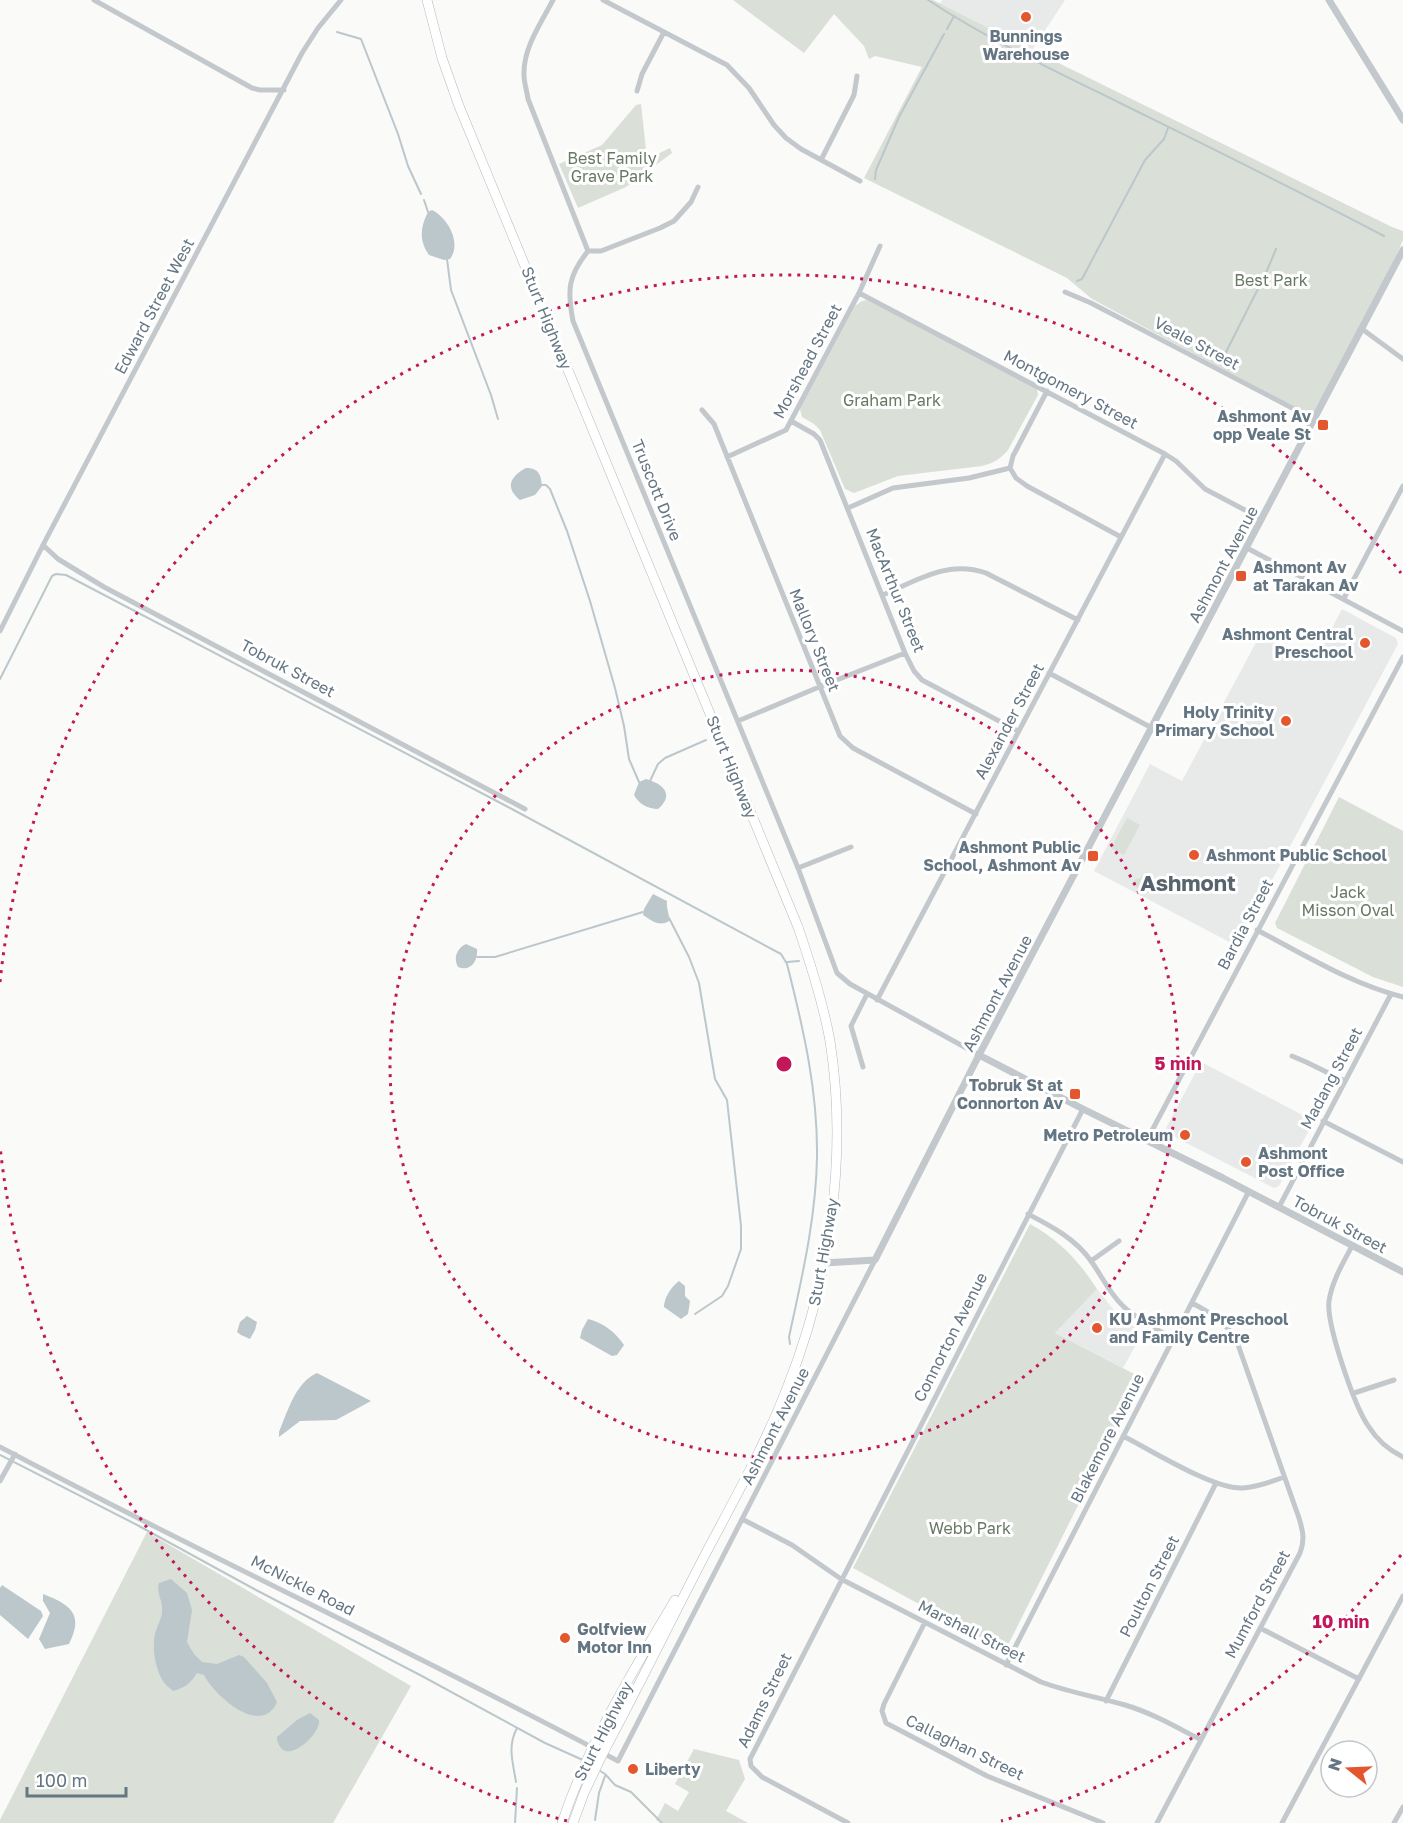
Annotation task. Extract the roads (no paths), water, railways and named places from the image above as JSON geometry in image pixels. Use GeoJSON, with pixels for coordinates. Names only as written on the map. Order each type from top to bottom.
{"type":"FeatureCollection","features":[{"type":"Feature","properties":{"kind":"highway","name":"Sturt Highway"},"geometry":{"type":"LineString","coordinates":[[427,0],[442,58],[459,106],[798,927],[817,983],[830,1041],[836,1136],[833,1190],[824,1263],[806,1338],[787,1389],[760,1448],[603,1753],[573,1823]]}},
{"type":"Feature","properties":{"kind":"highway","name":"Sturt Highway"},"geometry":{"type":"LineString","coordinates":[[562,1823],[586,1764],[644,1653],[707,1550]]}},
{"type":"Feature","properties":{"kind":"street"},"geometry":{"type":"LineString","coordinates":[[94,0],[252,88],[284,90]]}},
{"type":"Feature","properties":{"kind":"street","name":"Edward Street West"},"geometry":{"type":"LineString","coordinates":[[0,630],[309,43],[340,0]]}},
{"type":"Feature","properties":{"kind":"street"},"geometry":{"type":"LineString","coordinates":[[553,0],[532,38],[524,75],[528,99],[588,251],[601,251],[674,221],[691,202],[698,187]]}},
{"type":"Feature","properties":{"kind":"street"},"geometry":{"type":"LineString","coordinates":[[603,0],[727,65],[749,88],[774,125],[786,138],[801,149],[860,181]]}},
{"type":"Feature","properties":{"kind":"street"},"geometry":{"type":"LineString","coordinates":[[1329,0],[1403,120]]}},
{"type":"Feature","properties":{"kind":"street"},"geometry":{"type":"LineString","coordinates":[[637,91],[642,74],[664,32]]}},
{"type":"Feature","properties":{"kind":"street"},"geometry":{"type":"LineString","coordinates":[[821,160],[855,95],[857,76]]}},
{"type":"Feature","properties":{"kind":"street","name":"Morshead Street"},"geometry":{"type":"LineString","coordinates":[[727,457],[784,432],[859,293],[880,246]]}},
{"type":"Feature","properties":{"kind":"street","name":"Ashmont Avenue"},"geometry":{"type":"LineString","coordinates":[[603,1753],[618,1761],[979,1055],[1403,250]]}},
{"type":"Feature","properties":{"kind":"street","name":"Truscott Drive"},"geometry":{"type":"LineString","coordinates":[[588,251],[575,269],[570,284],[569,298],[573,321],[798,868],[834,966],[837,973],[850,984]]}},
{"type":"Feature","properties":{"kind":"street","name":"Veale Street"},"geometry":{"type":"LineString","coordinates":[[1065,292],[1091,303],[1315,420]]}},
{"type":"Feature","properties":{"kind":"street","name":"Montgomery Street"},"geometry":{"type":"LineString","coordinates":[[859,293],[1165,454],[1176,461],[1205,489],[1263,519]]}},
{"type":"Feature","properties":{"kind":"street"},"geometry":{"type":"LineString","coordinates":[[1362,329],[1403,359]]}},
{"type":"Feature","properties":{"kind":"street"},"geometry":{"type":"LineString","coordinates":[[1047,392],[1013,456],[1010,468],[1016,478],[1027,486],[1121,537]]}},
{"type":"Feature","properties":{"kind":"street","name":"Mallory Street"},"geometry":{"type":"LineString","coordinates":[[702,410],[714,424],[819,687],[837,729],[846,743],[976,814]]}},
{"type":"Feature","properties":{"kind":"street","name":"MacArthur Street"},"geometry":{"type":"LineString","coordinates":[[791,421],[817,436],[914,671],[922,680],[1018,731]]}},
{"type":"Feature","properties":{"kind":"street","name":"Alexander Street"},"geometry":{"type":"LineString","coordinates":[[877,1000],[1165,454]]}},
{"type":"Feature","properties":{"kind":"street"},"geometry":{"type":"LineString","coordinates":[[848,507],[893,488],[979,477],[1010,468]]}},
{"type":"Feature","properties":{"kind":"street"},"geometry":{"type":"LineString","coordinates":[[1344,598],[1403,486]]}},
{"type":"Feature","properties":{"kind":"street","name":"Tobruk Street"},"geometry":{"type":"LineString","coordinates":[[43,545],[58,560],[104,587],[525,809]]}},
{"type":"Feature","properties":{"kind":"street"},"geometry":{"type":"LineString","coordinates":[[1247,548],[1403,631]]}},
{"type":"Feature","properties":{"kind":"street"},"geometry":{"type":"LineString","coordinates":[[883,595],[944,570],[970,568],[986,573],[1078,620]]}},
{"type":"Feature","properties":{"kind":"street"},"geometry":{"type":"LineString","coordinates":[[738,721],[905,653]]}},
{"type":"Feature","properties":{"kind":"street","name":"Bardia Street"},"geometry":{"type":"LineString","coordinates":[[1147,1140],[1403,657]]}},
{"type":"Feature","properties":{"kind":"street"},"geometry":{"type":"LineString","coordinates":[[1049,673],[1152,728]]}},
{"type":"Feature","properties":{"kind":"street"},"geometry":{"type":"LineString","coordinates":[[798,868],[851,847]]}},
{"type":"Feature","properties":{"kind":"street"},"geometry":{"type":"LineString","coordinates":[[1257,930],[1348,978],[1403,997]]}},
{"type":"Feature","properties":{"kind":"street","name":"Tobruk Street"},"geometry":{"type":"LineString","coordinates":[[850,984],[979,1055],[1249,1191],[1403,1272]]}},
{"type":"Feature","properties":{"kind":"street"},"geometry":{"type":"LineString","coordinates":[[863,1067],[851,1026],[867,994]]}},
{"type":"Feature","properties":{"kind":"street","name":"Madang Street"},"geometry":{"type":"LineString","coordinates":[[1279,1207],[1391,994]]}},
{"type":"Feature","properties":{"kind":"street"},"geometry":{"type":"LineString","coordinates":[[1292,1056],[1345,1081]]}},
{"type":"Feature","properties":{"kind":"street","name":"Connorton Avenue"},"geometry":{"type":"LineString","coordinates":[[841,1579],[1083,1109]]}},
{"type":"Feature","properties":{"kind":"street"},"geometry":{"type":"LineString","coordinates":[[1323,1121],[1403,1162]]}},
{"type":"Feature","properties":{"kind":"street","name":"Blakemore Avenue"},"geometry":{"type":"LineString","coordinates":[[1006,1665],[1249,1191]]}},
{"type":"Feature","properties":{"kind":"street"},"geometry":{"type":"LineString","coordinates":[[1028,1214],[1063,1234],[1091,1261],[1110,1292],[1124,1307],[1173,1339]]}},
{"type":"Feature","properties":{"kind":"street"},"geometry":{"type":"LineString","coordinates":[[1091,1261],[1119,1241]]}},
{"type":"Feature","properties":{"kind":"street"},"geometry":{"type":"LineString","coordinates":[[1352,1246],[1333,1286],[1329,1300],[1331,1329],[1360,1412],[1368,1427],[1386,1446],[1403,1457]]}},
{"type":"Feature","properties":{"kind":"street"},"geometry":{"type":"LineString","coordinates":[[824,1263],[875,1260]]}},
{"type":"Feature","properties":{"kind":"street","name":"Mumford Street"},"geometry":{"type":"LineString","coordinates":[[1156,1823],[1260,1628],[1303,1544],[1304,1536],[1236,1339],[1221,1320],[1192,1303]]}},
{"type":"Feature","properties":{"kind":"street"},"geometry":{"type":"LineString","coordinates":[[1354,1393],[1394,1380]]}},
{"type":"Feature","properties":{"kind":"street"},"geometry":{"type":"LineString","coordinates":[[1123,1436],[1216,1483],[1229,1487],[1242,1488],[1266,1484],[1284,1477]]}},
{"type":"Feature","properties":{"kind":"street","name":"McNickle Road"},"geometry":{"type":"LineString","coordinates":[[0,1447],[594,1748]]}},
{"type":"Feature","properties":{"kind":"street"},"geometry":{"type":"LineString","coordinates":[[0,1481],[15,1454]]}},
{"type":"Feature","properties":{"kind":"street","name":"Poulton Street"},"geometry":{"type":"LineString","coordinates":[[1106,1701],[1216,1483]]}},
{"type":"Feature","properties":{"kind":"street","name":"Marshall Street"},"geometry":{"type":"LineString","coordinates":[[742,1519],[792,1545],[841,1579],[1041,1682],[1146,1713],[1201,1740]]}},
{"type":"Feature","properties":{"kind":"street","name":"Adams Street"},"geometry":{"type":"LineString","coordinates":[[841,1579],[750,1759],[751,1766],[762,1777],[848,1823]]}},
{"type":"Feature","properties":{"kind":"street"},"geometry":{"type":"LineString","coordinates":[[1282,1823],[1403,1597]]}},
{"type":"Feature","properties":{"kind":"street","name":"Callaghan Street"},"geometry":{"type":"LineString","coordinates":[[925,1622],[884,1704],[882,1711],[886,1723],[987,1776],[1103,1823]]}},
{"type":"Feature","properties":{"kind":"street"},"geometry":{"type":"LineString","coordinates":[[1260,1628],[1359,1679]]}},
{"type":"Feature","properties":{"kind":"street"},"geometry":{"type":"LineString","coordinates":[[594,1748],[603,1753]]}},
{"type":"Feature","properties":{"kind":"street"},"geometry":{"type":"LineString","coordinates":[[1394,1823],[1403,1807]]}},
{"type":"Feature","properties":{"kind":"waterway"},"geometry":{"type":"LineString","coordinates":[[928,0],[1022,54],[1384,236]]}},
{"type":"Feature","properties":{"kind":"waterway"},"geometry":{"type":"LineString","coordinates":[[947,29],[954,16]]}},
{"type":"Feature","properties":{"kind":"waterway"},"geometry":{"type":"LineString","coordinates":[[337,32],[361,39],[408,166],[421,194]]}},
{"type":"Feature","properties":{"kind":"waterway"},"geometry":{"type":"LineString","coordinates":[[875,179],[876,170],[899,117],[944,34]]}},
{"type":"Feature","properties":{"kind":"waterway"},"geometry":{"type":"LineString","coordinates":[[1077,281],[1082,279],[1145,160],[1164,139],[1168,128]]}},
{"type":"Feature","properties":{"kind":"waterway"},"geometry":{"type":"LineString","coordinates":[[424,200],[428,212]]}},
{"type":"Feature","properties":{"kind":"waterway"},"geometry":{"type":"LineString","coordinates":[[1224,356],[1276,249]]}},
{"type":"Feature","properties":{"kind":"waterway"},"geometry":{"type":"LineString","coordinates":[[447,259],[451,290],[498,419]]}},
{"type":"Feature","properties":{"kind":"waterway"},"geometry":{"type":"LineString","coordinates":[[542,485],[550,489],[567,531],[590,601],[615,688],[629,759],[639,782]]}},
{"type":"Feature","properties":{"kind":"waterway"},"geometry":{"type":"LineString","coordinates":[[0,679],[52,576],[66,575],[510,808],[781,954],[787,964],[804,1035],[817,1132],[814,1202],[789,1337],[790,1344]]}},
{"type":"Feature","properties":{"kind":"waterway"},"geometry":{"type":"LineString","coordinates":[[650,781],[658,764],[665,758],[706,740]]}},
{"type":"Feature","properties":{"kind":"waterway"},"geometry":{"type":"LineString","coordinates":[[477,957],[495,957],[643,912]]}},
{"type":"Feature","properties":{"kind":"waterway"},"geometry":{"type":"LineString","coordinates":[[669,918],[689,957],[699,983],[715,1079],[727,1100],[741,1226],[741,1249],[728,1286],[722,1296],[695,1314]]}},
{"type":"Feature","properties":{"kind":"waterway"},"geometry":{"type":"LineString","coordinates":[[787,962],[799,961]]}},
{"type":"Feature","properties":{"kind":"waterway"},"geometry":{"type":"LineString","coordinates":[[0,1455],[139,1526],[545,1743],[585,1761]]}},
{"type":"Feature","properties":{"kind":"waterway"},"geometry":{"type":"LineString","coordinates":[[516,1782],[511,1748],[517,1728]]}},
{"type":"Feature","properties":{"kind":"waterway"},"geometry":{"type":"LineString","coordinates":[[597,1769],[615,1785],[631,1792],[662,1823]]}},
{"type":"Feature","properties":{"kind":"waterway"},"geometry":{"type":"LineString","coordinates":[[595,1820],[599,1793],[605,1776]]}},
{"type":"Feature","properties":{"kind":"waterway"},"geometry":{"type":"LineString","coordinates":[[515,1823],[517,1788]]}},
{"type":"Feature","properties":{"kind":"place","name":"Bunnings Warehouse"},"geometry":{"type":"Point","coordinates":[1026,17]}},
{"type":"Feature","properties":{"kind":"place","name":"Ashmont Av opp Veale St"},"geometry":{"type":"Point","coordinates":[1323,425]}},
{"type":"Feature","properties":{"kind":"place","name":"Ashmont Av at Tarakan Av"},"geometry":{"type":"Point","coordinates":[1241,576]}},
{"type":"Feature","properties":{"kind":"place","name":"Ashmont Central Preschool"},"geometry":{"type":"Point","coordinates":[1365,643]}},
{"type":"Feature","properties":{"kind":"place","name":"Holy Trinity Primary School"},"geometry":{"type":"Point","coordinates":[1286,721]}},
{"type":"Feature","properties":{"kind":"place","name":"Ashmont Public School"},"geometry":{"type":"Point","coordinates":[1194,855]}},
{"type":"Feature","properties":{"kind":"place","name":"Ashmont Public School, Ashmont Av"},"geometry":{"type":"Point","coordinates":[1093,856]}},
{"type":"Feature","properties":{"kind":"place","name":"Tobruk St at Connorton Av"},"geometry":{"type":"Point","coordinates":[1075,1094]}},
{"type":"Feature","properties":{"kind":"place","name":"Metro Petroleum"},"geometry":{"type":"Point","coordinates":[1185,1135]}},
{"type":"Feature","properties":{"kind":"place","name":"Ashmont Post Office"},"geometry":{"type":"Point","coordinates":[1246,1162]}},
{"type":"Feature","properties":{"kind":"place","name":"KU Ashmont Preschool and Family Centre"},"geometry":{"type":"Point","coordinates":[1097,1328]}},
{"type":"Feature","properties":{"kind":"place","name":"Golfview Motor Inn"},"geometry":{"type":"Point","coordinates":[565,1638]}},
{"type":"Feature","properties":{"kind":"place","name":"Liberty"},"geometry":{"type":"Point","coordinates":[633,1769]}},
{"type":"Feature","properties":{"kind":"district","name":"Ashmont"},"geometry":{"type":"Point","coordinates":[1188,882]}},
{"type":"Feature","properties":{"kind":"park label","name":"Best Family Grave Park"},"geometry":{"type":"Point","coordinates":[612,167]}},
{"type":"Feature","properties":{"kind":"park label","name":"Best Park"},"geometry":{"type":"Point","coordinates":[1271,280]}},
{"type":"Feature","properties":{"kind":"park label","name":"Graham Park"},"geometry":{"type":"Point","coordinates":[892,400]}},
{"type":"Feature","properties":{"kind":"park label","name":"Jack Misson Oval"},"geometry":{"type":"Point","coordinates":[1348,901]}},
{"type":"Feature","properties":{"kind":"park label","name":"Webb Park"},"geometry":{"type":"Point","coordinates":[970,1528]}}]}
